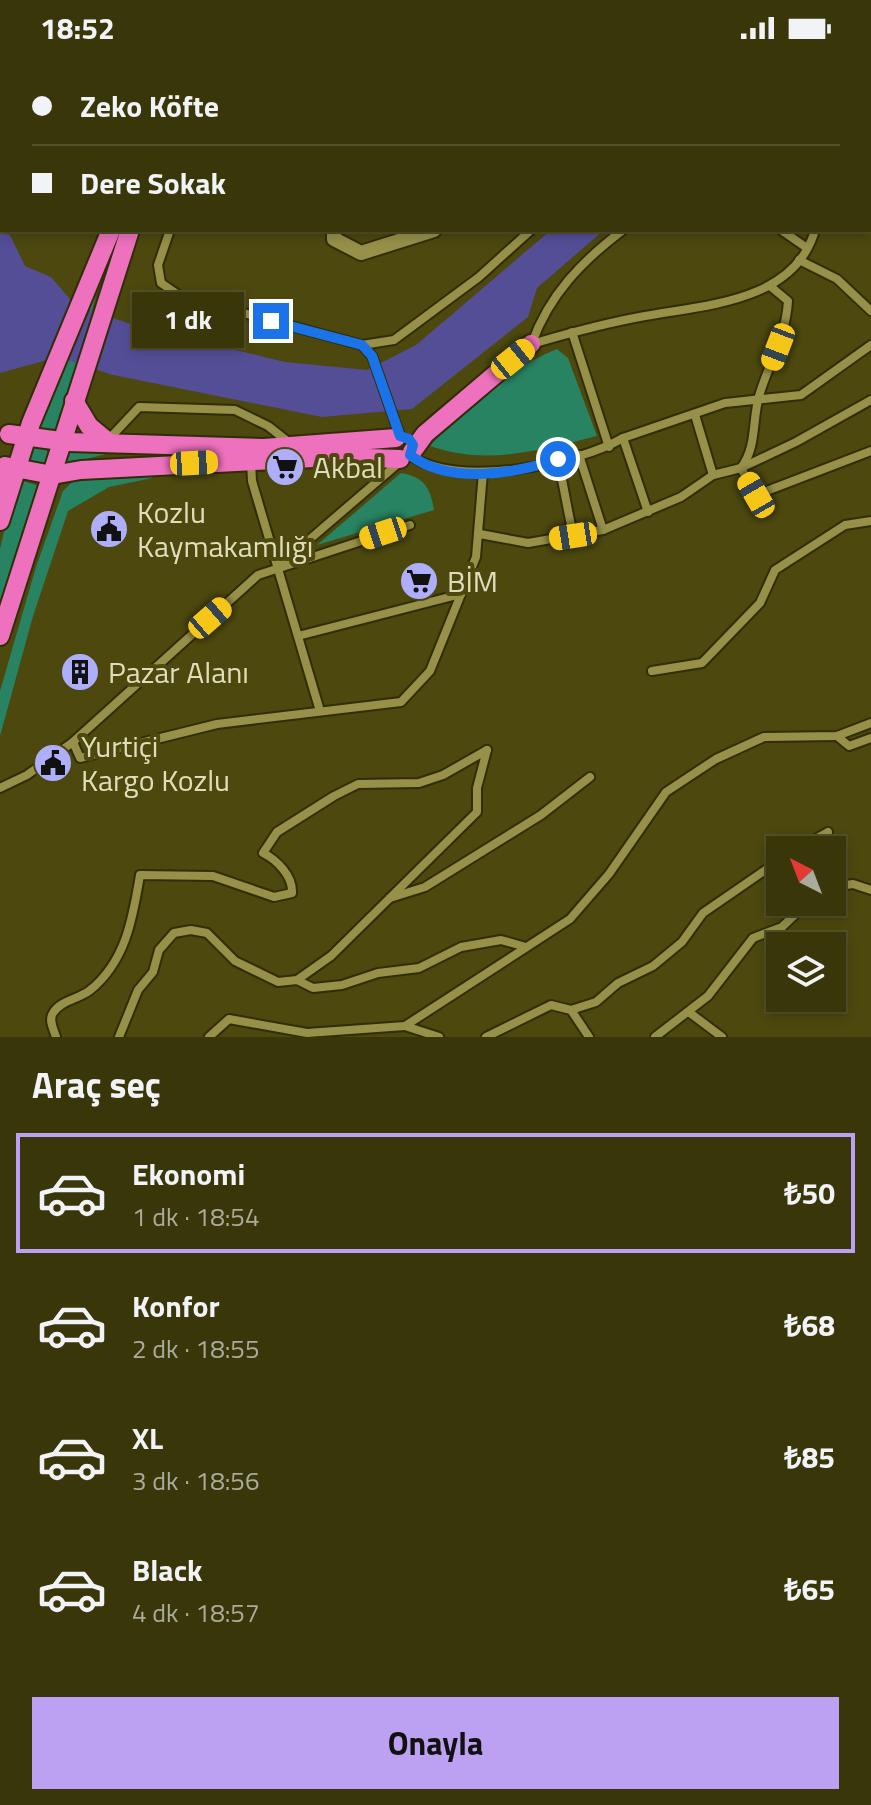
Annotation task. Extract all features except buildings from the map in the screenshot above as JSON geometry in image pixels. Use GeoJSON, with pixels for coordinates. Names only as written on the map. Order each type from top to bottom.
{"type":"FeatureCollection","features":[{"type":"Feature","properties":{"kind":"highway"},"geometry":{"type":"LineString","coordinates":[[0,521],[8,494],[7,466],[17,432],[49,380],[110,232]]}},
{"type":"Feature","properties":{"kind":"highway"},"geometry":{"type":"LineString","coordinates":[[0,636],[129,232]]}},
{"type":"Feature","properties":{"kind":"highway"},"geometry":{"type":"LineString","coordinates":[[7,466],[50,482],[81,470],[334,457],[403,448],[425,434],[531,344]]}},
{"type":"Feature","properties":{"kind":"highway"},"geometry":{"type":"LineString","coordinates":[[76,395],[89,426],[107,441]]}},
{"type":"Feature","properties":{"kind":"highway"},"geometry":{"type":"LineString","coordinates":[[17,432],[61,442],[403,448]]}},
{"type":"Feature","properties":{"kind":"street"},"geometry":{"type":"LineString","coordinates":[[523,56],[539,56]]}},
{"type":"Feature","properties":{"kind":"street"},"geometry":{"type":"LineString","coordinates":[[169,232],[158,265],[161,283],[180,296],[362,345],[394,340],[479,277],[529,232]]}},
{"type":"Feature","properties":{"kind":"street"},"geometry":{"type":"LineString","coordinates":[[334,232],[334,239],[361,253],[428,232]]}},
{"type":"Feature","properties":{"kind":"street"},"geometry":{"type":"LineString","coordinates":[[531,344],[543,312],[560,289],[591,254],[620,232]]}},
{"type":"Feature","properties":{"kind":"street"},"geometry":{"type":"LineString","coordinates":[[785,232],[809,245]]}},
{"type":"Feature","properties":{"kind":"street"},"geometry":{"type":"LineString","coordinates":[[531,344],[572,332],[720,305],[770,286],[799,260],[814,232]]}},
{"type":"Feature","properties":{"kind":"street"},"geometry":{"type":"LineString","coordinates":[[799,260],[837,279],[871,311]]}},
{"type":"Feature","properties":{"kind":"street"},"geometry":{"type":"LineString","coordinates":[[741,468],[750,456],[759,398],[786,326],[788,301],[770,286]]}},
{"type":"Feature","properties":{"kind":"street"},"geometry":{"type":"LineString","coordinates":[[572,332],[609,447]]}},
{"type":"Feature","properties":{"kind":"street"},"geometry":{"type":"LineString","coordinates":[[362,345],[372,356],[403,448],[435,470],[483,472],[532,467],[609,447],[623,438],[725,403],[801,395],[871,345]]}},
{"type":"Feature","properties":{"kind":"street"},"geometry":{"type":"LineString","coordinates":[[480,534],[528,543],[603,530],[681,497],[713,475],[741,468],[871,400]]}},
{"type":"Feature","properties":{"kind":"street"},"geometry":{"type":"LineString","coordinates":[[107,441],[139,407],[235,410],[268,426],[295,446]]}},
{"type":"Feature","properties":{"kind":"street"},"geometry":{"type":"LineString","coordinates":[[695,415],[713,475]]}},
{"type":"Feature","properties":{"kind":"street"},"geometry":{"type":"LineString","coordinates":[[623,438],[648,512]]}},
{"type":"Feature","properties":{"kind":"street"},"geometry":{"type":"LineString","coordinates":[[277,567],[403,448]]}},
{"type":"Feature","properties":{"kind":"street"},"geometry":{"type":"LineString","coordinates":[[741,468],[756,495],[871,451]]}},
{"type":"Feature","properties":{"kind":"street"},"geometry":{"type":"LineString","coordinates":[[579,455],[603,530]]}},
{"type":"Feature","properties":{"kind":"street"},"geometry":{"type":"LineString","coordinates":[[558,459],[573,536]]}},
{"type":"Feature","properties":{"kind":"street"},"geometry":{"type":"LineString","coordinates":[[251,462],[252,481],[320,711]]}},
{"type":"Feature","properties":{"kind":"street"},"geometry":{"type":"LineString","coordinates":[[73,742],[80,758],[217,724],[401,702],[430,671],[476,557],[483,472]]}},
{"type":"Feature","properties":{"kind":"street"},"geometry":{"type":"LineString","coordinates":[[652,671],[702,663],[760,603],[775,570],[845,525],[871,521]]}},
{"type":"Feature","properties":{"kind":"street"},"geometry":{"type":"LineString","coordinates":[[0,788],[27,775],[73,742],[258,575],[410,525]]}},
{"type":"Feature","properties":{"kind":"street"},"geometry":{"type":"LineString","coordinates":[[298,636],[461,594]]}},
{"type":"Feature","properties":{"kind":"street"},"geometry":{"type":"LineString","coordinates":[[405,1026],[570,919],[609,874],[666,792],[716,759],[764,737],[837,736],[871,723]]}},
{"type":"Feature","properties":{"kind":"street"},"geometry":{"type":"LineString","coordinates":[[837,736],[849,746],[871,738]]}},
{"type":"Feature","properties":{"kind":"street"},"geometry":{"type":"LineString","coordinates":[[56,1037],[51,1019],[53,1012],[92,988],[119,956],[132,924],[140,875],[213,876],[274,897],[292,893],[293,883],[275,859],[263,853],[277,832],[358,784],[419,783],[443,775],[487,750],[477,788],[477,812],[331,956],[297,980],[278,982],[235,961],[207,933],[191,930],[174,933],[159,950],[153,972],[138,990],[119,1037]]}},
{"type":"Feature","properties":{"kind":"street"},"geometry":{"type":"LineString","coordinates":[[385,900],[425,887],[541,815],[590,777]]}},
{"type":"Feature","properties":{"kind":"street"},"geometry":{"type":"LineString","coordinates":[[821,836],[828,832]]}},
{"type":"Feature","properties":{"kind":"street"},"geometry":{"type":"LineString","coordinates":[[486,1037],[551,1005],[571,1010],[596,1002],[618,983],[653,966],[682,942],[703,913],[766,870]]}},
{"type":"Feature","properties":{"kind":"street"},"geometry":{"type":"LineString","coordinates":[[846,885],[871,890]]}},
{"type":"Feature","properties":{"kind":"street"},"geometry":{"type":"LineString","coordinates":[[656,1037],[690,1013],[753,938],[782,927],[793,916]]}},
{"type":"Feature","properties":{"kind":"street"},"geometry":{"type":"LineString","coordinates":[[297,980],[313,988],[342,985],[378,973],[419,968],[461,947],[501,940],[526,947]]}},
{"type":"Feature","properties":{"kind":"street"},"geometry":{"type":"LineString","coordinates":[[571,1010],[589,1037]]}},
{"type":"Feature","properties":{"kind":"street"},"geometry":{"type":"LineString","coordinates":[[690,1013],[722,1037]]}},
{"type":"Feature","properties":{"kind":"street"},"geometry":{"type":"LineString","coordinates":[[209,1037],[229,1019],[307,1033],[405,1026],[439,1037]]}},
{"type":"Feature","properties":{"kind":"green space"},"geometry":{"type":"Polygon","coordinates":[[[100,279],[60,437],[33,428],[100,279]]]}},
{"type":"Feature","properties":{"kind":"green space"},"geometry":{"type":"Polygon","coordinates":[[[557,349],[568,358],[597,436],[514,454],[472,455],[430,446],[488,390],[521,367],[557,349]]]}},
{"type":"Feature","properties":{"kind":"green space"},"geometry":{"type":"Polygon","coordinates":[[[38,446],[46,449],[49,457],[46,465],[38,468],[30,465],[27,457],[30,449],[38,446]]]}},
{"type":"Feature","properties":{"kind":"green space"},"geometry":{"type":"Polygon","coordinates":[[[65,450],[114,452],[62,465],[65,450]]]}},
{"type":"Feature","properties":{"kind":"green space"},"geometry":{"type":"Polygon","coordinates":[[[153,471],[152,478],[109,487],[68,511],[33,616],[0,736],[0,691],[36,567],[63,491],[78,476],[153,471]]]}},
{"type":"Feature","properties":{"kind":"green space"},"geometry":{"type":"Polygon","coordinates":[[[401,473],[425,484],[434,510],[317,545],[401,473]]]}},
{"type":"Feature","properties":{"kind":"green space"},"geometry":{"type":"Polygon","coordinates":[[[16,479],[43,487],[0,618],[0,549],[16,479]]]}},
{"type":"Feature","properties":{"kind":"shaded area"},"geometry":{"type":"Polygon","coordinates":[[[0,232],[10,235],[25,266],[51,277],[76,306],[134,325],[285,362],[367,370],[416,345],[549,232],[602,232],[537,288],[528,317],[412,409],[322,417],[113,375],[58,357],[0,373],[0,232]]]}},
{"type":"Feature","properties":{"kind":"place","name":"Akbal"},"geometry":{"type":"Point","coordinates":[285,467]}},
{"type":"Feature","properties":{"kind":"place","name":"Kozlu Kaymakamlığı"},"geometry":{"type":"Point","coordinates":[109,529]}},
{"type":"Feature","properties":{"kind":"place","name":"BİM"},"geometry":{"type":"Point","coordinates":[419,581]}},
{"type":"Feature","properties":{"kind":"place","name":"Pazar Alanı"},"geometry":{"type":"Point","coordinates":[80,672]}},
{"type":"Feature","properties":{"kind":"place","name":"Yurtiçi Kargo Kozlu"},"geometry":{"type":"Point","coordinates":[53,763]}},
{"type":"Feature","properties":{"kind":"route"},"geometry":{"type":"LineString","coordinates":[[271,321],[362,345],[372,356],[400,436],[409,439],[413,445],[410,455],[423,465],[435,470],[467,473],[532,467],[558,459]]}}]}
